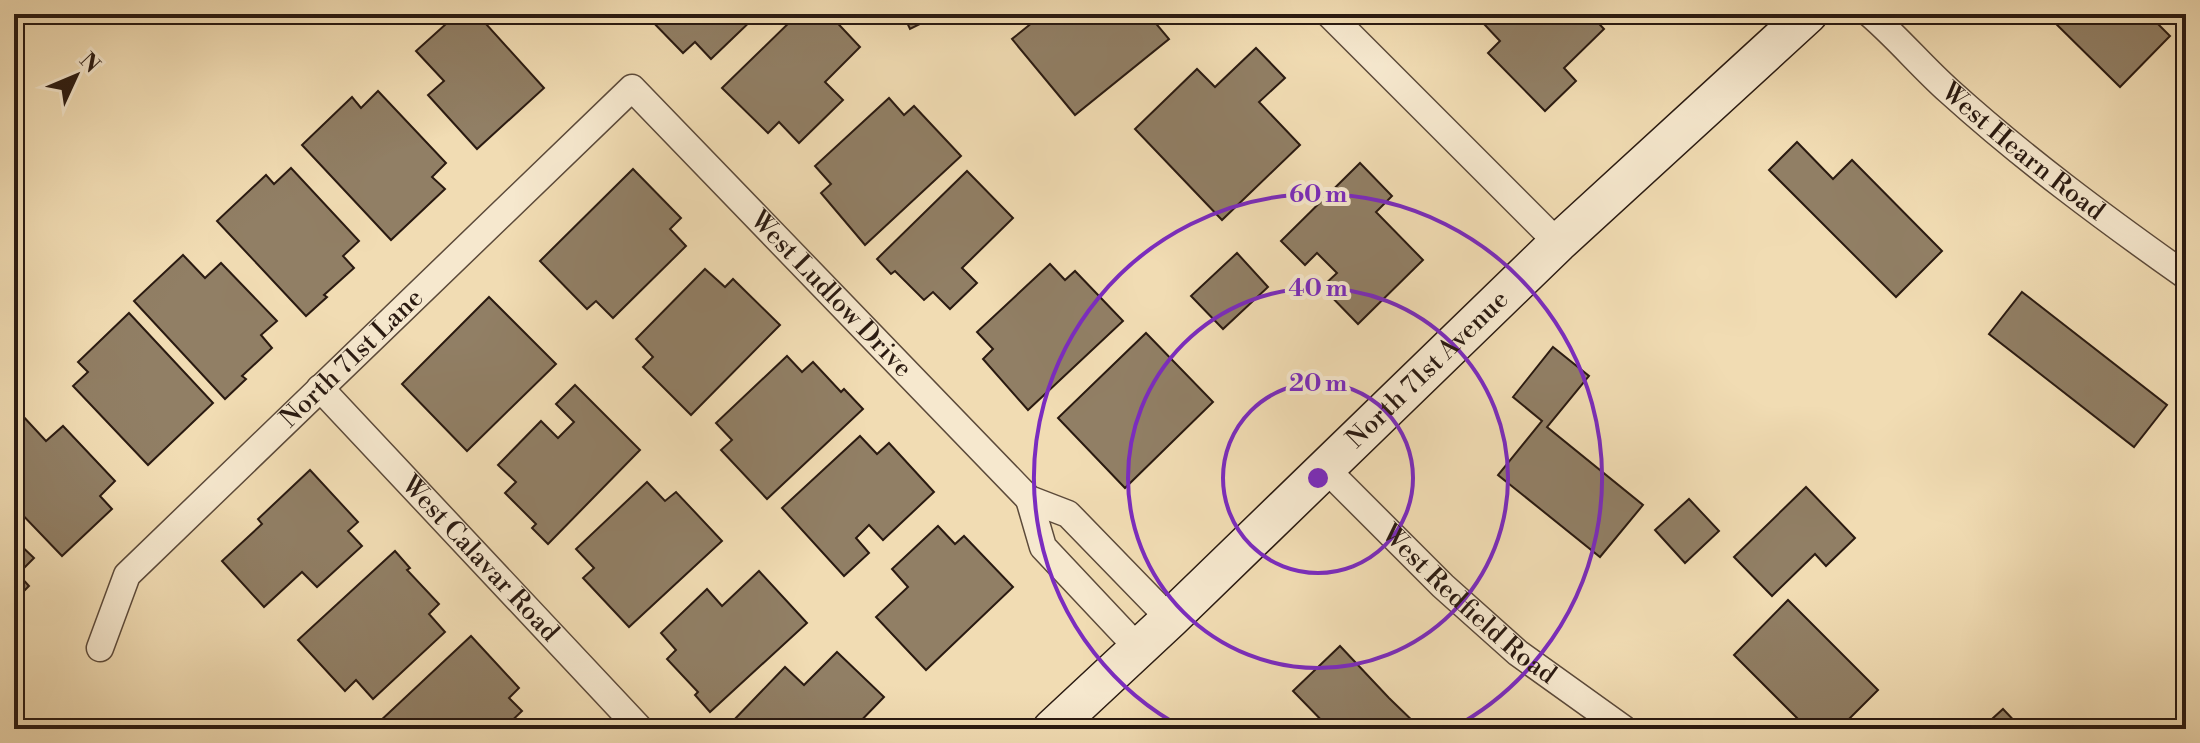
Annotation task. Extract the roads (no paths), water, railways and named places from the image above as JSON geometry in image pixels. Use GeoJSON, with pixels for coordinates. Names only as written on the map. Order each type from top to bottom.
{"type":"FeatureCollection","features":[{"type":"Feature","properties":{"kind":"street"},"geometry":{"type":"LineString","coordinates":[[1329,14],[1558,243]]}},
{"type":"Feature","properties":{"kind":"street","name":"North 71st Avenue"},"geometry":{"type":"LineString","coordinates":[[1052,729],[1170,619],[1558,243],[1808,14]]}},
{"type":"Feature","properties":{"kind":"street","name":"West Hearn Road"},"geometry":{"type":"LineString","coordinates":[[1870,14],[1949,91],[2020,150],[2093,210],[2186,276]]}},
{"type":"Feature","properties":{"kind":"street","name":"North 71st Lane"},"geometry":{"type":"LineString","coordinates":[[100,648],[127,575],[632,88]]}},
{"type":"Feature","properties":{"kind":"street","name":"West Ludlow Drive"},"geometry":{"type":"LineString","coordinates":[[632,88],[1029,499],[1068,514],[1170,619]]}},
{"type":"Feature","properties":{"kind":"street","name":"West Calavar Road"},"geometry":{"type":"LineString","coordinates":[[320,388],[640,729]]}},
{"type":"Feature","properties":{"kind":"street","name":"West Redfield Road"},"geometry":{"type":"LineString","coordinates":[[1324,467],[1443,586],[1518,653],[1624,729]]}},
{"type":"Feature","properties":{"kind":"street","name":"West Ludlow Drive"},"geometry":{"type":"LineString","coordinates":[[1029,499],[1043,547],[1138,648]]}},
{"type":"Feature","properties":{"kind":"street"},"geometry":{"type":"LineString","coordinates":[[1071,577],[1102,546]]}}]}
